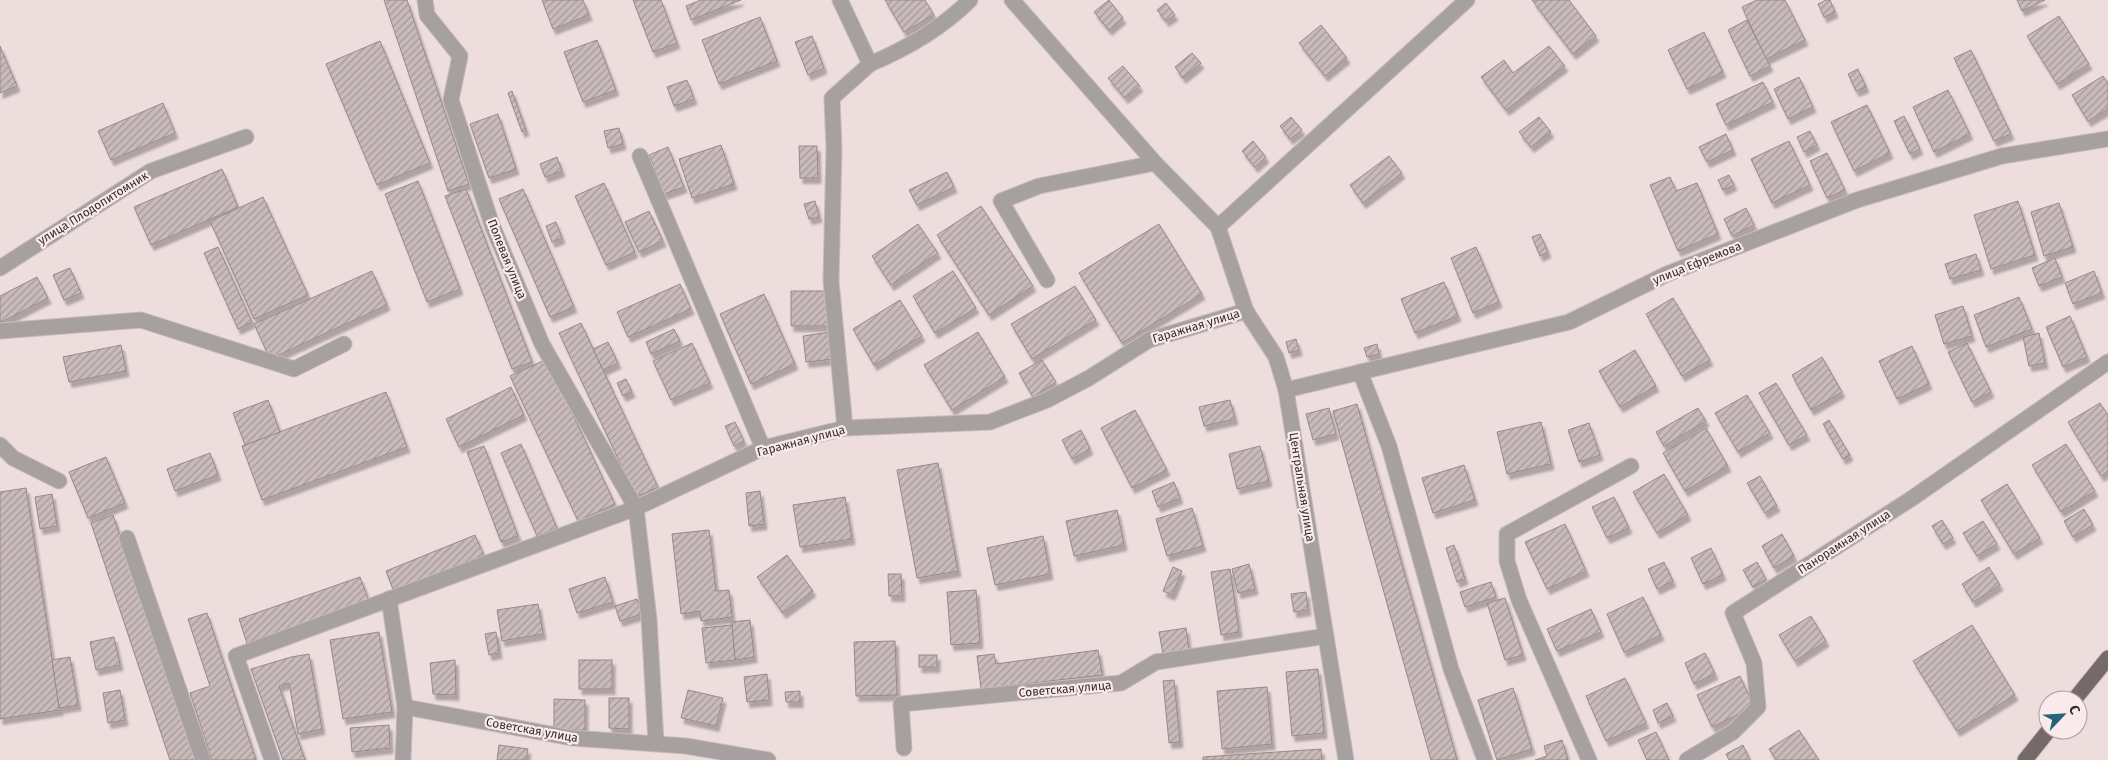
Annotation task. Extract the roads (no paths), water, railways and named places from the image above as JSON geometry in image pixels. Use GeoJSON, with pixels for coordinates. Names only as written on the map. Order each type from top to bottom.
{"type":"FeatureCollection","features":[{"type":"Feature","properties":{"kind":"main road"},"geometry":{"type":"LineString","coordinates":[[2082,690],[2108,658]]}},
{"type":"Feature","properties":{"kind":"main road"},"geometry":{"type":"LineString","coordinates":[[2025,760],[2041,740]]}},
{"type":"Feature","properties":{"kind":"street","name":"Полевая улица"},"geometry":{"type":"LineString","coordinates":[[425,0],[427,15],[460,56],[451,100],[492,225],[542,344],[636,508]]}},
{"type":"Feature","properties":{"kind":"street"},"geometry":{"type":"LineString","coordinates":[[840,0],[870,64]]}},
{"type":"Feature","properties":{"kind":"street"},"geometry":{"type":"LineString","coordinates":[[845,428],[831,281],[834,148],[832,98],[870,64],[911,45],[951,19],[970,0]]}},
{"type":"Feature","properties":{"kind":"street"},"geometry":{"type":"LineString","coordinates":[[1012,0],[1155,164],[1218,227],[1467,0]]}},
{"type":"Feature","properties":{"kind":"street","name":"улица Плодопитомник"},"geometry":{"type":"LineString","coordinates":[[0,268],[151,171],[246,137]]}},
{"type":"Feature","properties":{"kind":"street","name":"улица Ефремова"},"geometry":{"type":"LineString","coordinates":[[1286,390],[1569,322],[1668,274],[1857,200],[2002,156],[2108,139]]}},
{"type":"Feature","properties":{"kind":"street"},"geometry":{"type":"LineString","coordinates":[[640,156],[763,448]]}},
{"type":"Feature","properties":{"kind":"street"},"geometry":{"type":"LineString","coordinates":[[1047,280],[1001,201],[1039,186],[1155,164]]}},
{"type":"Feature","properties":{"kind":"street","name":"Центральная улица"},"geometry":{"type":"LineString","coordinates":[[1218,227],[1246,311],[1276,357],[1286,390],[1346,760]]}},
{"type":"Feature","properties":{"kind":"street","name":"Гаражная улица"},"geometry":{"type":"LineString","coordinates":[[272,760],[236,656],[636,508],[763,448],[845,428],[990,422],[1047,400],[1089,378],[1149,340],[1246,311]]}},
{"type":"Feature","properties":{"kind":"street"},"geometry":{"type":"LineString","coordinates":[[0,331],[141,320],[294,369],[344,344]]}},
{"type":"Feature","properties":{"kind":"street","name":"Панорамная улица"},"geometry":{"type":"LineString","coordinates":[[1687,760],[1733,732],[1758,707],[1754,663],[1733,613],[1911,499],[2108,362]]}},
{"type":"Feature","properties":{"kind":"street"},"geometry":{"type":"LineString","coordinates":[[1360,372],[1389,446],[1451,669],[1485,760]]}},
{"type":"Feature","properties":{"kind":"street"},"geometry":{"type":"LineString","coordinates":[[0,445],[13,458],[59,481]]}},
{"type":"Feature","properties":{"kind":"street"},"geometry":{"type":"LineString","coordinates":[[1589,760],[1519,600],[1507,560],[1506,534],[1632,466]]}},
{"type":"Feature","properties":{"kind":"street"},"geometry":{"type":"LineString","coordinates":[[636,508],[649,619],[656,743]]}},
{"type":"Feature","properties":{"kind":"street"},"geometry":{"type":"LineString","coordinates":[[127,538],[203,760]]}},
{"type":"Feature","properties":{"kind":"street"},"geometry":{"type":"LineString","coordinates":[[389,600],[405,707],[403,760]]}},
{"type":"Feature","properties":{"kind":"street","name":"Советская улица"},"geometry":{"type":"LineString","coordinates":[[904,748],[901,704],[1121,684],[1156,662],[1326,636]]}},
{"type":"Feature","properties":{"kind":"street","name":"Советская улица"},"geometry":{"type":"LineString","coordinates":[[405,707],[572,738],[686,746],[768,760]]}}]}
